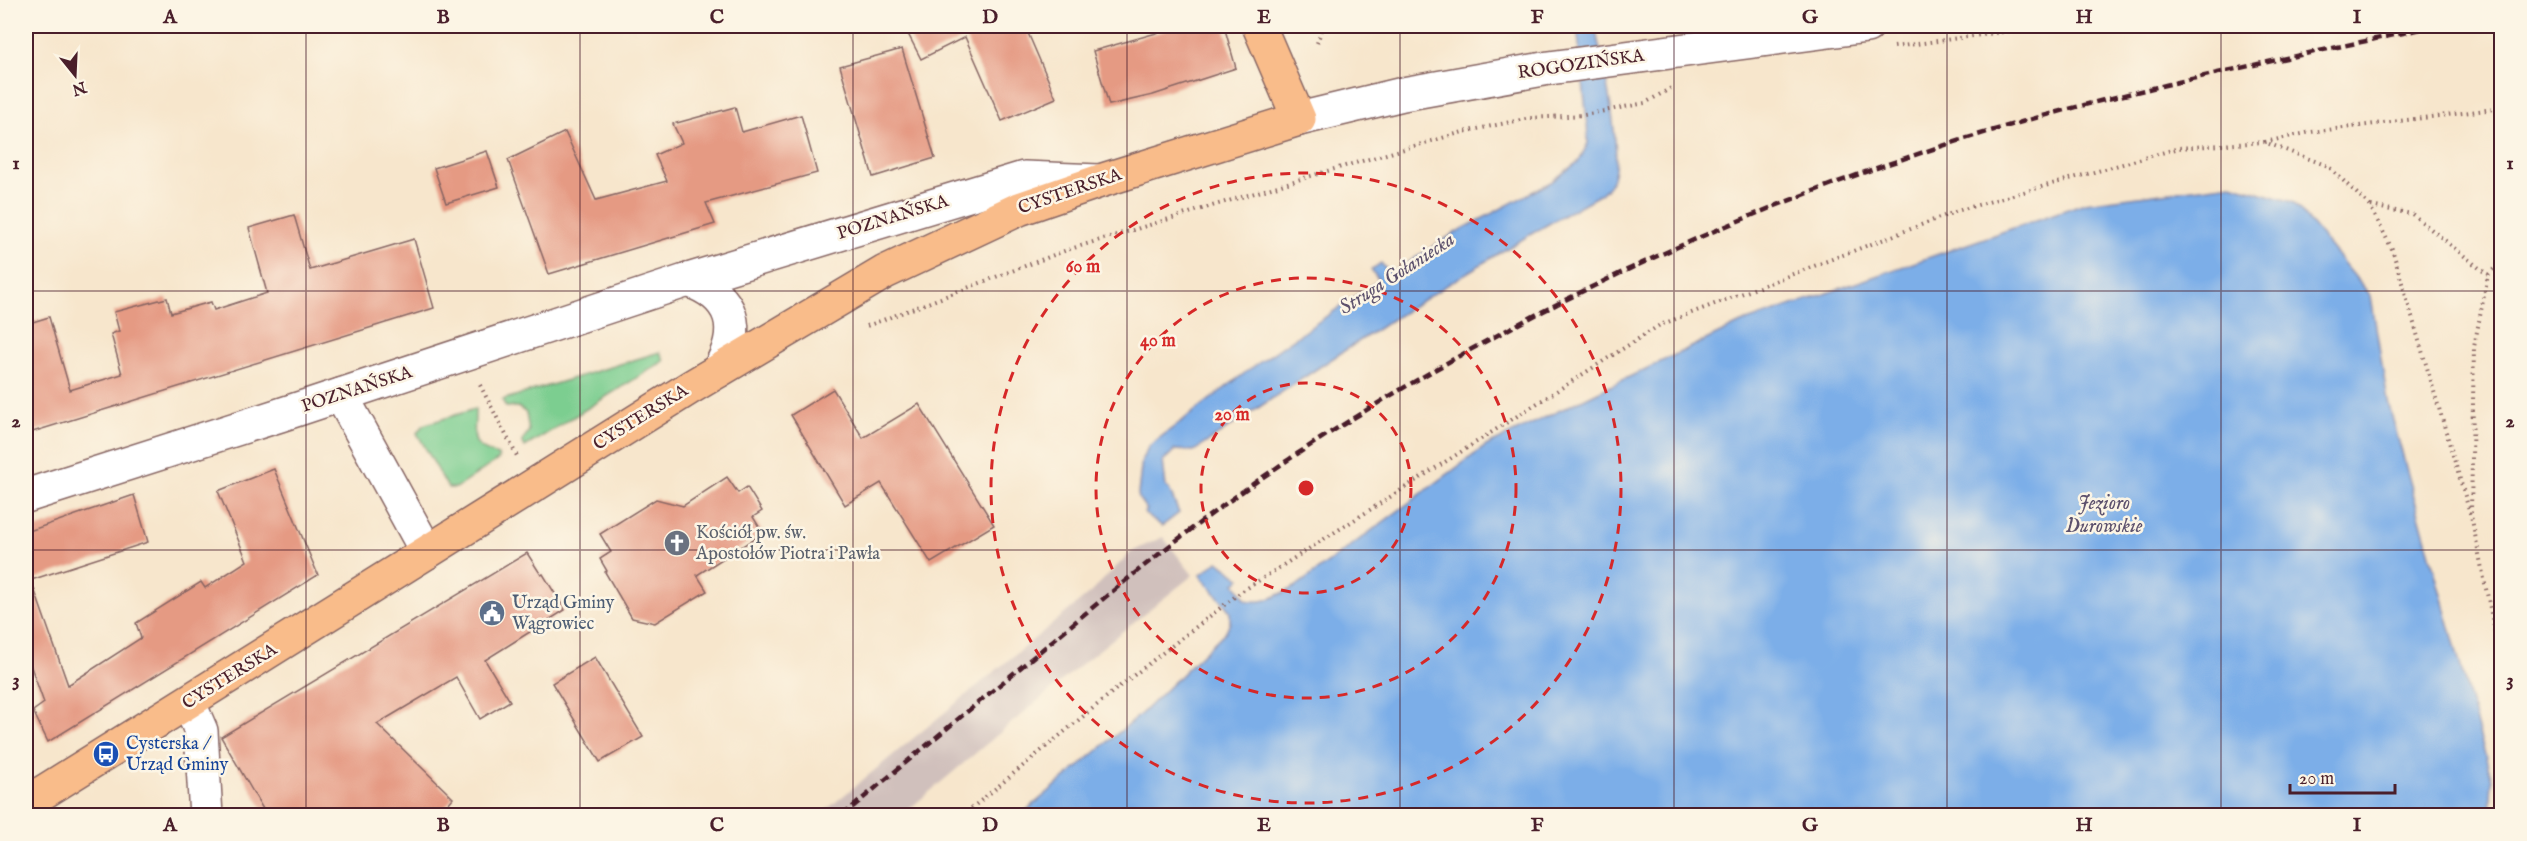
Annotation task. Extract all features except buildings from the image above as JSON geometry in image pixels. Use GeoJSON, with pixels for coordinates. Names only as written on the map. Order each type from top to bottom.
{"type":"FeatureCollection","features":[{"type":"Feature","properties":{"kind":"main road"},"geometry":{"type":"LineString","coordinates":[[1259,26],[1299,119]]}},
{"type":"Feature","properties":{"kind":"main road","name":"CYSTERSKA"},"geometry":{"type":"LineString","coordinates":[[26,803],[719,370],[885,272],[1019,209],[1100,181],[1299,119]]}},
{"type":"Feature","properties":{"kind":"street","name":"ROGOZIŃSKA"},"geometry":{"type":"LineString","coordinates":[[1299,119],[1403,93],[1549,68],[1867,26]]}},
{"type":"Feature","properties":{"kind":"street","name":"POZNAŃSKA"},"geometry":{"type":"LineString","coordinates":[[26,496],[688,280],[1024,178],[1100,181]]}},
{"type":"Feature","properties":{"kind":"street"},"geometry":{"type":"LineString","coordinates":[[688,280],[707,287],[721,299],[730,315],[732,333],[729,352],[719,370]]}},
{"type":"Feature","properties":{"kind":"street"},"geometry":{"type":"LineString","coordinates":[[341,395],[427,552]]}},
{"type":"Feature","properties":{"kind":"street"},"geometry":{"type":"LineString","coordinates":[[189,703],[201,731],[206,816]]}},
{"type":"Feature","properties":{"kind":"path"},"geometry":{"type":"LineString","coordinates":[[1317,43],[1323,26]]}},
{"type":"Feature","properties":{"kind":"path"},"geometry":{"type":"LineString","coordinates":[[858,329],[1066,250],[1313,175],[1463,132],[1530,118],[1584,115],[1645,103],[1675,85]]}},
{"type":"Feature","properties":{"kind":"path"},"geometry":{"type":"LineString","coordinates":[[962,816],[1241,591],[1660,326],[1959,210],[2179,148],[2264,142],[2311,132],[2502,108]]}},
{"type":"Feature","properties":{"kind":"path"},"geometry":{"type":"LineString","coordinates":[[2264,142],[2328,166],[2370,206],[2392,249],[2472,520],[2502,667]]}},
{"type":"Feature","properties":{"kind":"path"},"geometry":{"type":"LineString","coordinates":[[2370,206],[2412,214],[2488,275]]}},
{"type":"Feature","properties":{"kind":"path"},"geometry":{"type":"LineString","coordinates":[[2472,520],[2474,347],[2488,275],[2502,261]]}},
{"type":"Feature","properties":{"kind":"path"},"geometry":{"type":"LineString","coordinates":[[464,354],[534,485]]}},
{"type":"Feature","properties":{"kind":"shaded area"},"geometry":{"type":"Polygon","coordinates":[[[1163,537],[1193,575],[1089,658],[902,815],[820,815],[1090,593],[1131,552],[1163,537]]]}},
{"type":"Feature","properties":{"kind":"green space"},"geometry":{"type":"Polygon","coordinates":[[[660,352],[664,361],[525,447],[522,441],[529,431],[526,413],[518,407],[506,407],[502,400],[660,352]]]}},
{"type":"Feature","properties":{"kind":"green space"},"geometry":{"type":"Polygon","coordinates":[[[475,409],[474,433],[477,444],[488,452],[498,455],[499,459],[456,488],[448,488],[417,433],[423,425],[475,409]]]}},
{"type":"Feature","properties":{"kind":"water","name":"Struga Gołaniecka"},"geometry":{"type":"Polygon","coordinates":[[[1577,26],[1595,26],[1614,130],[1615,170],[1611,183],[1601,194],[1497,254],[1395,318],[1194,451],[1175,450],[1163,461],[1166,487],[1179,513],[1162,526],[1144,513],[1147,510],[1138,494],[1142,459],[1149,446],[1250,369],[1379,280],[1371,270],[1381,263],[1390,274],[1455,233],[1551,182],[1579,161],[1588,143],[1577,26]]]}},
{"type":"Feature","properties":{"kind":"water","name":"Jezioro Durowskie"},"geometry":{"type":"Polygon","coordinates":[[[2231,184],[2293,202],[2371,296],[2388,402],[2492,780],[2490,815],[1021,815],[1142,713],[1226,631],[1230,622],[1230,611],[1200,575],[1218,561],[1241,579],[1235,583],[1246,600],[1259,601],[1271,598],[1295,587],[1486,446],[1741,323],[2085,203],[2231,184]]]}},
{"type":"Feature","properties":{"kind":"railway"},"geometry":{"type":"LineString","coordinates":[[842,816],[1164,550],[1263,477],[1378,403],[1547,309],[1722,228],[1902,159],[1994,130],[2103,100],[2436,26]]}},
{"type":"Feature","properties":{"kind":"place","name":"Kościół pw. św. Apostołów Piotra i Pawła"},"geometry":{"type":"Point","coordinates":[677,543]}},
{"type":"Feature","properties":{"kind":"place","name":"Urząd Gminy Wągrowiec"},"geometry":{"type":"Point","coordinates":[492,613]}},
{"type":"Feature","properties":{"kind":"place","name":"Cysterska / Urząd Gminy"},"geometry":{"type":"Point","coordinates":[106,754]}}]}
